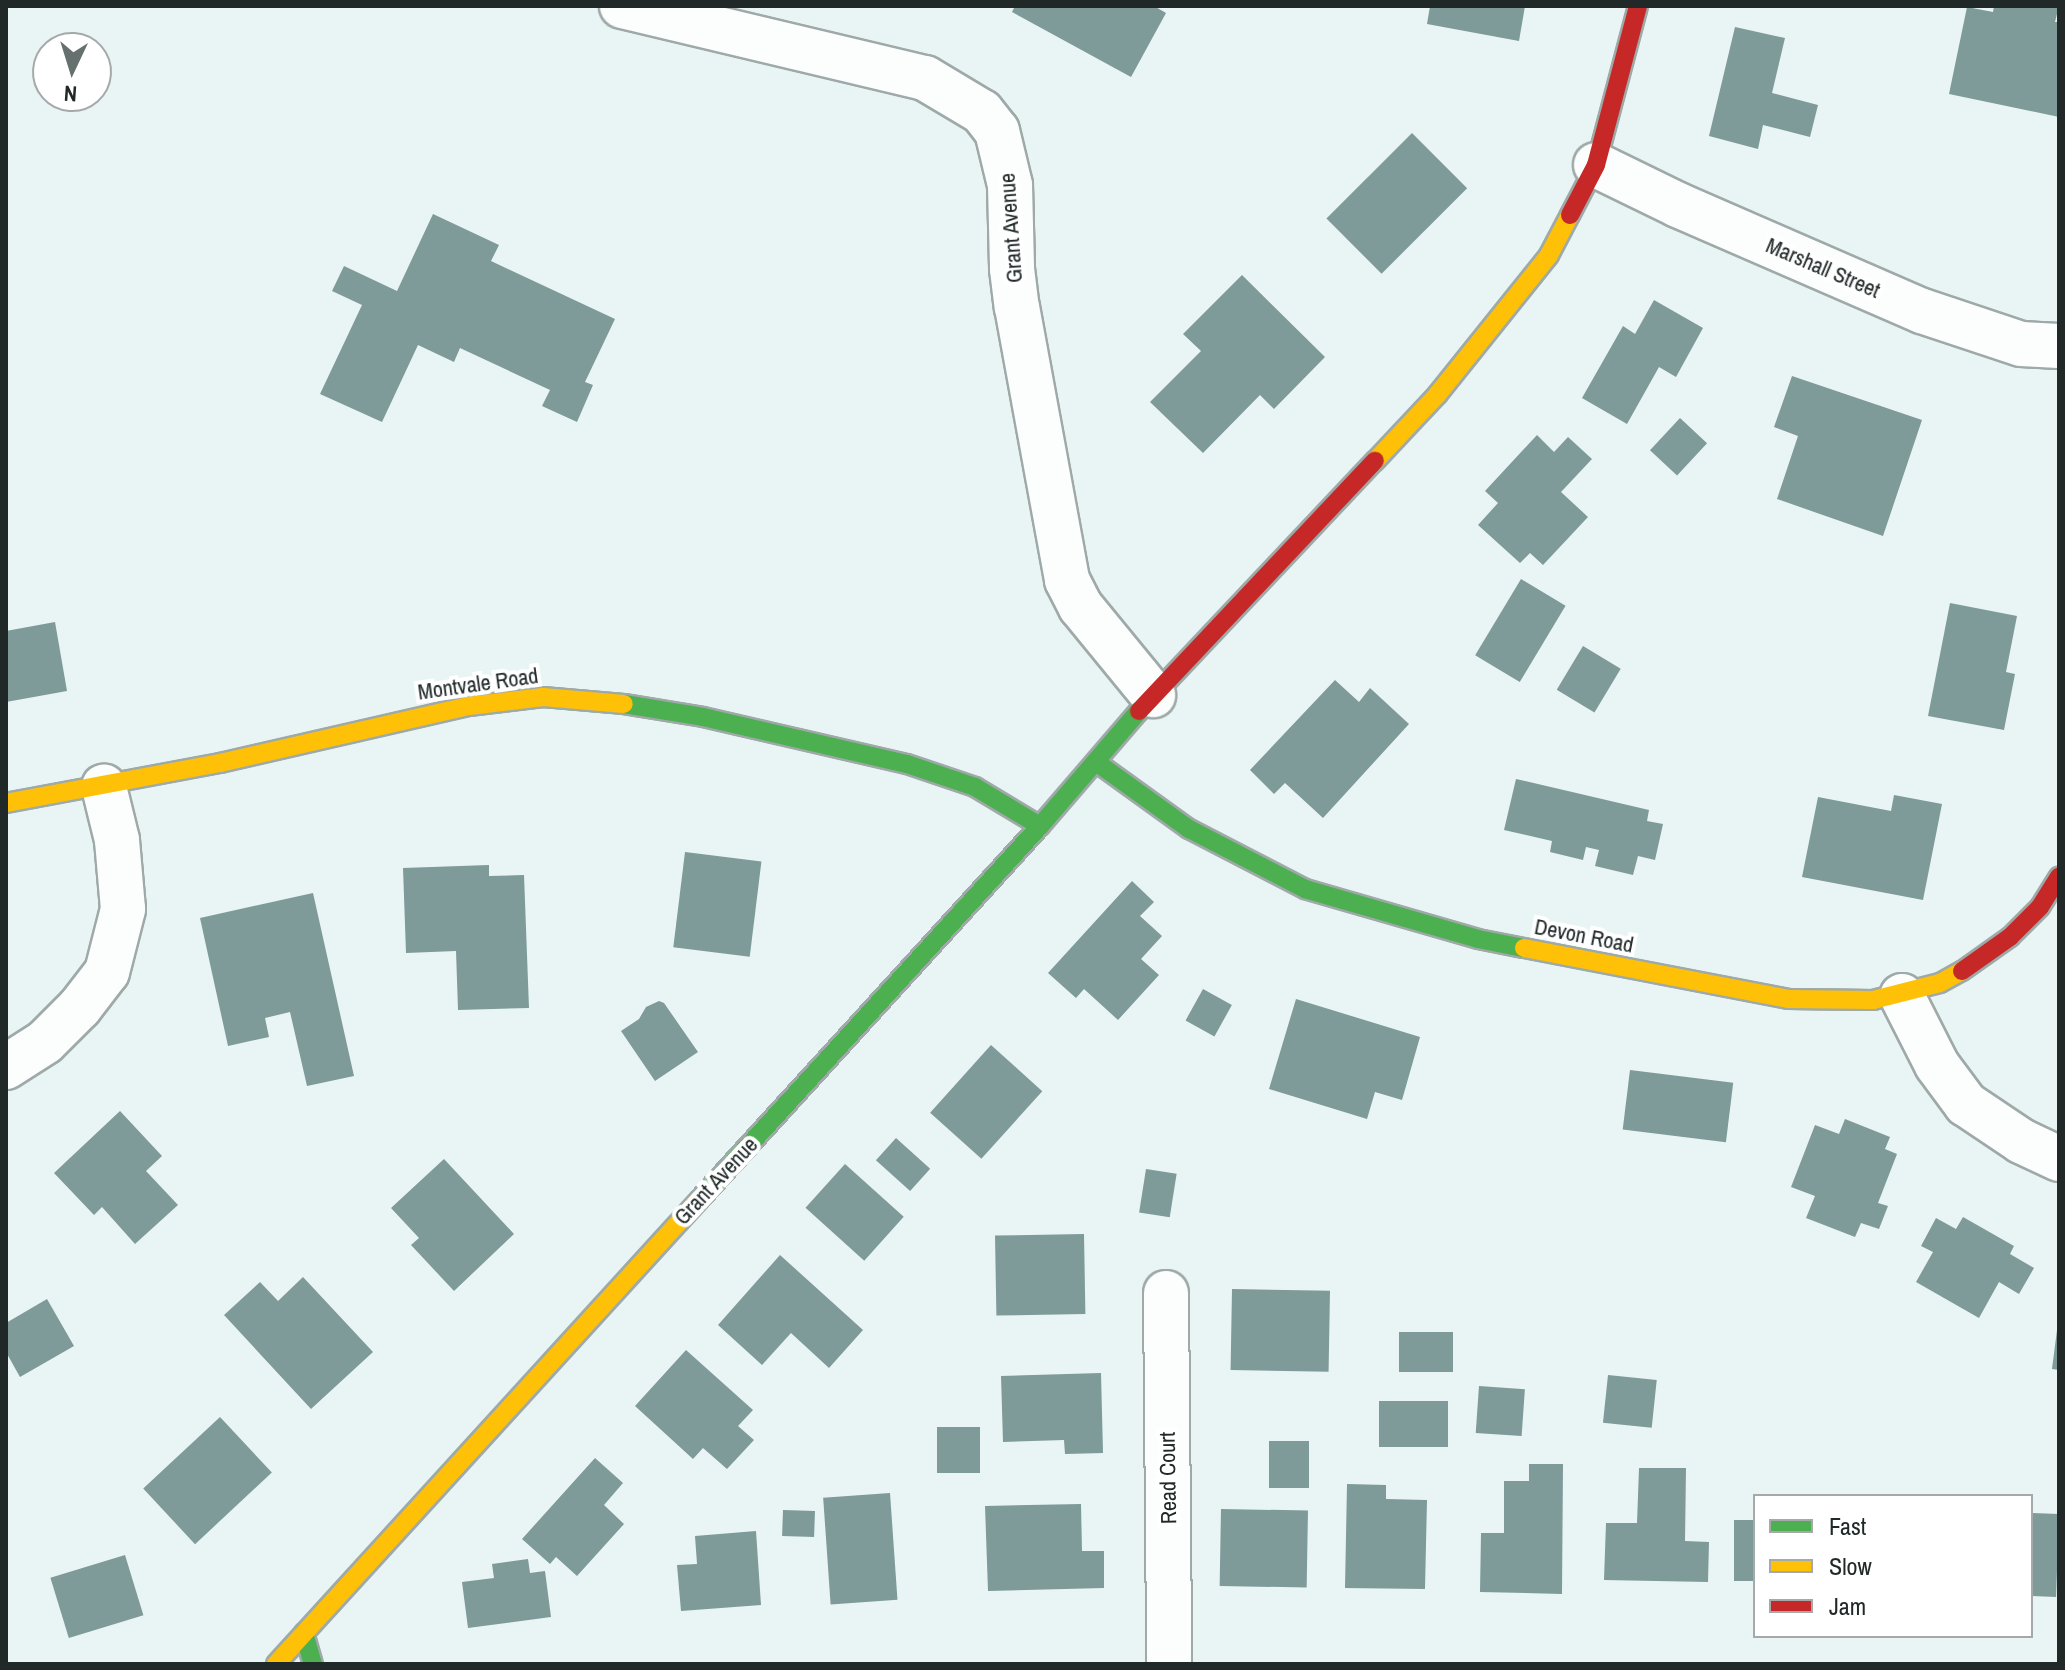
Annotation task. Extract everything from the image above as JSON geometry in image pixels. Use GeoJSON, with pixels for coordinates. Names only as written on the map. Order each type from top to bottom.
{"type":"FeatureCollection","features":[{"type":"Feature","properties":{"kind":"street","name":"Grant Avenue"},"geometry":{"type":"LineString","coordinates":[[622,6],[925,78],[975,107],[997,131],[1010,185],[1012,269],[1017,307],[1063,567],[1081,607],[1153,695]]}},
{"type":"Feature","properties":{"kind":"street","name":"Grant Avenue"},"geometry":{"type":"LineString","coordinates":[[276,1664],[1040,826],[1153,695],[1437,395],[1549,255],[1596,165],[1638,6]]}},
{"type":"Feature","properties":{"kind":"street","name":"Marshall Street"},"geometry":{"type":"LineString","coordinates":[[1596,165],[1678,205],[1922,311],[2021,344],[2059,346]]}},
{"type":"Feature","properties":{"kind":"street","name":"Montvale Road"},"geometry":{"type":"LineString","coordinates":[[6,803],[104,787],[469,706],[543,697],[624,704],[703,717],[907,764],[975,787],[1040,826]]}},
{"type":"Feature","properties":{"kind":"street","name":"Devon Road"},"geometry":{"type":"LineString","coordinates":[[1096,762],[1189,829],[1268,873],[1305,889],[1417,923],[1539,952],[1788,999],[1846,1002],[1902,996],[1940,983],[1974,964],[2010,937],[2040,907],[2059,876]]}},
{"type":"Feature","properties":{"kind":"street"},"geometry":{"type":"LineString","coordinates":[[6,1067],[45,1042],[80,1007],[107,972],[123,909],[117,840],[104,787]]}},
{"type":"Feature","properties":{"kind":"street"},"geometry":{"type":"LineString","coordinates":[[1902,996],[1943,1075],[1966,1104],[2021,1141],[2059,1159]]}},
{"type":"Feature","properties":{"kind":"street","name":"Read Court"},"geometry":{"type":"LineString","coordinates":[[1166,1293],[1169,1664]]}},
{"type":"Feature","properties":{"kind":"street"},"geometry":{"type":"LineString","coordinates":[[304,1633],[313,1664]]}},
{"type":"Feature","properties":{"kind":"building"},"geometry":{"type":"Polygon","coordinates":[[[1015,6],[1154,6],[1166,13],[1131,77],[1012,12],[1015,6]]]}},
{"type":"Feature","properties":{"kind":"building"},"geometry":{"type":"Polygon","coordinates":[[[1430,6],[1525,6],[1519,41],[1427,24],[1430,6]]]}},
{"type":"Feature","properties":{"kind":"building"},"geometry":{"type":"Polygon","coordinates":[[[1994,6],[2059,6],[2055,22],[2059,22],[2059,117],[1949,94],[1967,7],[1993,12],[1994,6]]]}},
{"type":"Feature","properties":{"kind":"building"},"geometry":{"type":"Polygon","coordinates":[[[1735,27],[1785,38],[1772,93],[1818,105],[1810,137],[1763,125],[1758,149],[1709,136],[1735,27]]]}},
{"type":"Feature","properties":{"kind":"building"},"geometry":{"type":"Polygon","coordinates":[[[1412,133],[1467,188],[1382,274],[1326,219],[1412,133]]]}},
{"type":"Feature","properties":{"kind":"building"},"geometry":{"type":"Polygon","coordinates":[[[433,214],[499,245],[491,261],[615,319],[585,382],[593,385],[577,422],[542,406],[550,390],[460,348],[454,362],[418,345],[382,422],[320,394],[362,305],[332,291],[344,266],[397,291],[433,214]]]}},
{"type":"Feature","properties":{"kind":"building"},"geometry":{"type":"Polygon","coordinates":[[[1242,275],[1325,357],[1274,409],[1260,395],[1203,453],[1150,402],[1201,351],[1183,334],[1242,275]]]}},
{"type":"Feature","properties":{"kind":"building"},"geometry":{"type":"Polygon","coordinates":[[[1654,300],[1703,328],[1676,377],[1659,367],[1627,424],[1582,398],[1623,326],[1635,334],[1654,300]]]}},
{"type":"Feature","properties":{"kind":"building"},"geometry":{"type":"Polygon","coordinates":[[[1792,376],[1922,420],[1883,536],[1777,499],[1798,436],[1774,427],[1792,376]]]}},
{"type":"Feature","properties":{"kind":"building"},"geometry":{"type":"Polygon","coordinates":[[[1680,418],[1707,443],[1677,475],[1650,450],[1680,418]]]}},
{"type":"Feature","properties":{"kind":"building"},"geometry":{"type":"Polygon","coordinates":[[[1537,435],[1554,452],[1568,437],[1592,459],[1561,492],[1588,517],[1543,565],[1530,553],[1520,563],[1478,525],[1498,503],[1485,491],[1537,435]]]}},
{"type":"Feature","properties":{"kind":"building"},"geometry":{"type":"Polygon","coordinates":[[[1521,579],[1566,606],[1520,682],[1475,655],[1521,579]]]}},
{"type":"Feature","properties":{"kind":"building"},"geometry":{"type":"Polygon","coordinates":[[[1950,603],[2017,616],[2006,672],[2015,674],[2004,730],[1928,716],[1950,603]]]}},
{"type":"Feature","properties":{"kind":"building"},"geometry":{"type":"Polygon","coordinates":[[[55,622],[67,691],[6,702],[6,631],[55,622]]]}},
{"type":"Feature","properties":{"kind":"building"},"geometry":{"type":"Polygon","coordinates":[[[1583,646],[1621,669],[1594,712],[1557,690],[1583,646]]]}},
{"type":"Feature","properties":{"kind":"building"},"geometry":{"type":"Polygon","coordinates":[[[1335,680],[1359,702],[1370,688],[1409,724],[1323,818],[1285,783],[1274,794],[1250,770],[1335,680]]]}},
{"type":"Feature","properties":{"kind":"building"},"geometry":{"type":"Polygon","coordinates":[[[1516,779],[1649,810],[1647,821],[1663,824],[1655,860],[1638,856],[1633,875],[1595,866],[1599,850],[1586,847],[1583,860],[1550,852],[1552,841],[1504,830],[1516,779]]]}},
{"type":"Feature","properties":{"kind":"building"},"geometry":{"type":"Polygon","coordinates":[[[1894,795],[1942,804],[1923,900],[1802,877],[1818,797],[1891,811],[1894,795]]]}},
{"type":"Feature","properties":{"kind":"building"},"geometry":{"type":"Polygon","coordinates":[[[685,852],[761,861],[750,957],[673,947],[685,852]]]}},
{"type":"Feature","properties":{"kind":"building"},"geometry":{"type":"Polygon","coordinates":[[[489,865],[489,876],[524,875],[529,1008],[458,1010],[456,951],[406,953],[403,868],[489,865]]]}},
{"type":"Feature","properties":{"kind":"building"},"geometry":{"type":"Polygon","coordinates":[[[1132,881],[1154,902],[1140,916],[1162,936],[1141,959],[1159,975],[1118,1020],[1084,989],[1076,998],[1048,973],[1132,881]]]}},
{"type":"Feature","properties":{"kind":"building"},"geometry":{"type":"Polygon","coordinates":[[[313,893],[354,1076],[307,1086],[290,1012],[265,1018],[269,1037],[228,1046],[200,918],[313,893]]]}},
{"type":"Feature","properties":{"kind":"building"},"geometry":{"type":"Polygon","coordinates":[[[1203,989],[1232,1005],[1214,1036],[1186,1020],[1203,989]]]}},
{"type":"Feature","properties":{"kind":"building"},"geometry":{"type":"Polygon","coordinates":[[[1296,999],[1420,1037],[1402,1100],[1375,1092],[1367,1119],[1269,1089],[1296,999]]]}},
{"type":"Feature","properties":{"kind":"building"},"geometry":{"type":"Polygon","coordinates":[[[659,1001],[664,1003],[698,1052],[655,1081],[621,1031],[639,1019],[646,1007],[659,1001]]]}},
{"type":"Feature","properties":{"kind":"building"},"geometry":{"type":"Polygon","coordinates":[[[991,1045],[1042,1091],[981,1159],[930,1113],[991,1045]]]}},
{"type":"Feature","properties":{"kind":"building"},"geometry":{"type":"Polygon","coordinates":[[[1630,1070],[1733,1083],[1726,1142],[1623,1130],[1630,1070]]]}},
{"type":"Feature","properties":{"kind":"building"},"geometry":{"type":"Polygon","coordinates":[[[120,1111],[162,1156],[146,1171],[178,1205],[135,1244],[102,1207],[94,1215],[54,1173],[120,1111]]]}},
{"type":"Feature","properties":{"kind":"building"},"geometry":{"type":"Polygon","coordinates":[[[1845,1119],[1890,1137],[1885,1149],[1897,1154],[1878,1203],[1888,1206],[1879,1229],[1861,1223],[1855,1237],[1806,1218],[1815,1196],[1791,1187],[1815,1125],[1839,1134],[1845,1119]]]}},
{"type":"Feature","properties":{"kind":"building"},"geometry":{"type":"Polygon","coordinates":[[[896,1138],[930,1169],[910,1191],[876,1160],[896,1138]]]}},
{"type":"Feature","properties":{"kind":"building"},"geometry":{"type":"Polygon","coordinates":[[[444,1159],[514,1234],[454,1291],[411,1245],[419,1238],[391,1208],[444,1159]]]}},
{"type":"Feature","properties":{"kind":"building"},"geometry":{"type":"Polygon","coordinates":[[[845,1164],[904,1217],[864,1261],[806,1208],[845,1164]]]}},
{"type":"Feature","properties":{"kind":"building"},"geometry":{"type":"Polygon","coordinates":[[[1146,1169],[1177,1174],[1170,1217],[1139,1212],[1146,1169]]]}},
{"type":"Feature","properties":{"kind":"building"},"geometry":{"type":"Polygon","coordinates":[[[1963,1217],[2014,1246],[2010,1254],[2034,1268],[2019,1294],[1999,1282],[1979,1318],[1916,1282],[1933,1252],[1921,1246],[1936,1218],[1956,1229],[1963,1217]]]}},
{"type":"Feature","properties":{"kind":"building"},"geometry":{"type":"Polygon","coordinates":[[[1084,1234],[1085,1314],[996,1316],[995,1236],[1084,1234]]]}},
{"type":"Feature","properties":{"kind":"building"},"geometry":{"type":"Polygon","coordinates":[[[780,1255],[863,1330],[829,1368],[791,1333],[762,1365],[718,1325],[780,1255]]]}},
{"type":"Feature","properties":{"kind":"building"},"geometry":{"type":"Polygon","coordinates":[[[303,1277],[373,1352],[311,1409],[224,1315],[260,1282],[278,1301],[303,1277]]]}},
{"type":"Feature","properties":{"kind":"building"},"geometry":{"type":"Polygon","coordinates":[[[1232,1289],[1330,1291],[1329,1372],[1231,1370],[1232,1289]]]}},
{"type":"Feature","properties":{"kind":"building"},"geometry":{"type":"Polygon","coordinates":[[[47,1299],[74,1346],[20,1377],[6,1352],[6,1323],[47,1299]]]}},
{"type":"Feature","properties":{"kind":"building"},"geometry":{"type":"Polygon","coordinates":[[[2059,1330],[2059,1370],[2052,1369],[2059,1330]]]}},
{"type":"Feature","properties":{"kind":"building"},"geometry":{"type":"Polygon","coordinates":[[[1399,1332],[1453,1332],[1453,1372],[1399,1372],[1399,1332]]]}},
{"type":"Feature","properties":{"kind":"building"},"geometry":{"type":"Polygon","coordinates":[[[686,1350],[753,1410],[738,1426],[754,1440],[727,1469],[703,1448],[693,1459],[635,1406],[686,1350]]]}},
{"type":"Feature","properties":{"kind":"building"},"geometry":{"type":"Polygon","coordinates":[[[1101,1373],[1103,1453],[1065,1454],[1064,1440],[1003,1442],[1001,1376],[1101,1373]]]}},
{"type":"Feature","properties":{"kind":"building"},"geometry":{"type":"Polygon","coordinates":[[[1608,1375],[1657,1380],[1652,1428],[1603,1423],[1608,1375]]]}},
{"type":"Feature","properties":{"kind":"building"},"geometry":{"type":"Polygon","coordinates":[[[1479,1386],[1525,1389],[1522,1436],[1476,1433],[1479,1386]]]}},
{"type":"Feature","properties":{"kind":"building"},"geometry":{"type":"Polygon","coordinates":[[[1379,1401],[1448,1401],[1448,1447],[1379,1447],[1379,1401]]]}},
{"type":"Feature","properties":{"kind":"building"},"geometry":{"type":"Polygon","coordinates":[[[220,1417],[272,1473],[195,1544],[143,1489],[220,1417]]]}},
{"type":"Feature","properties":{"kind":"building"},"geometry":{"type":"Polygon","coordinates":[[[937,1427],[980,1427],[980,1473],[937,1473],[937,1427]]]}},
{"type":"Feature","properties":{"kind":"building"},"geometry":{"type":"Polygon","coordinates":[[[1269,1441],[1309,1441],[1309,1488],[1269,1488],[1269,1441]]]}},
{"type":"Feature","properties":{"kind":"building"},"geometry":{"type":"Polygon","coordinates":[[[595,1458],[623,1483],[604,1505],[624,1524],[577,1576],[556,1557],[550,1564],[522,1539],[595,1458]]]}},
{"type":"Feature","properties":{"kind":"building"},"geometry":{"type":"Polygon","coordinates":[[[1529,1464],[1563,1464],[1562,1594],[1480,1592],[1481,1533],[1504,1533],[1504,1481],[1529,1481],[1529,1464]]]}},
{"type":"Feature","properties":{"kind":"building"},"geometry":{"type":"Polygon","coordinates":[[[1639,1468],[1686,1468],[1685,1541],[1709,1542],[1708,1582],[1604,1580],[1606,1523],[1637,1523],[1639,1468]]]}},
{"type":"Feature","properties":{"kind":"building"},"geometry":{"type":"Polygon","coordinates":[[[1347,1484],[1386,1485],[1386,1499],[1427,1500],[1425,1589],[1345,1588],[1347,1484]]]}},
{"type":"Feature","properties":{"kind":"building"},"geometry":{"type":"Polygon","coordinates":[[[890,1493],[897,1600],[831,1604],[823,1498],[890,1493]]]}},
{"type":"Feature","properties":{"kind":"building"},"geometry":{"type":"Polygon","coordinates":[[[1081,1504],[1082,1551],[1104,1551],[1104,1588],[988,1591],[985,1506],[1081,1504]]]}},
{"type":"Feature","properties":{"kind":"building"},"geometry":{"type":"Polygon","coordinates":[[[1221,1509],[1308,1511],[1307,1588],[1220,1586],[1221,1509]]]}},
{"type":"Feature","properties":{"kind":"building"},"geometry":{"type":"Polygon","coordinates":[[[783,1510],[815,1511],[814,1537],[782,1536],[783,1510]]]}},
{"type":"Feature","properties":{"kind":"building"},"geometry":{"type":"Polygon","coordinates":[[[2033,1513],[2059,1514],[2056,1597],[2033,1596],[2033,1513]]]}},
{"type":"Feature","properties":{"kind":"building"},"geometry":{"type":"Polygon","coordinates":[[[1734,1520],[1753,1520],[1753,1581],[1734,1581],[1734,1520]]]}},
{"type":"Feature","properties":{"kind":"building"},"geometry":{"type":"Polygon","coordinates":[[[756,1531],[761,1605],[681,1611],[677,1565],[697,1564],[695,1536],[756,1531]]]}},
{"type":"Feature","properties":{"kind":"building"},"geometry":{"type":"Polygon","coordinates":[[[125,1555],[143,1615],[69,1638],[50,1578],[125,1555]]]}},
{"type":"Feature","properties":{"kind":"building"},"geometry":{"type":"Polygon","coordinates":[[[528,1559],[530,1573],[545,1571],[551,1617],[468,1628],[462,1582],[494,1578],[492,1564],[528,1559]]]}},
{"type":"Feature","properties":{"kind":"traffic: fast"},"geometry":{"type":"LineString","coordinates":[[624,704],[703,717],[907,764],[975,787],[1040,826]]}},
{"type":"Feature","properties":{"kind":"traffic: fast"},"geometry":{"type":"LineString","coordinates":[[700,1199],[1040,826],[1139,711]]}},
{"type":"Feature","properties":{"kind":"traffic: fast"},"geometry":{"type":"LineString","coordinates":[[1096,762],[1189,829],[1305,889],[1478,939],[1524,948]]}},
{"type":"Feature","properties":{"kind":"traffic: fast"},"geometry":{"type":"LineString","coordinates":[[304,1633],[313,1664]]}},
{"type":"Feature","properties":{"kind":"traffic: slow"},"geometry":{"type":"LineString","coordinates":[[1375,461],[1437,395],[1549,255],[1570,215]]}},
{"type":"Feature","properties":{"kind":"traffic: slow"},"geometry":{"type":"LineString","coordinates":[[6,803],[220,763],[469,706],[543,697],[624,704]]}},
{"type":"Feature","properties":{"kind":"traffic: slow"},"geometry":{"type":"LineString","coordinates":[[1524,948],[1788,999],[1873,1000],[1940,983],[1962,971]]}},
{"type":"Feature","properties":{"kind":"traffic: slow"},"geometry":{"type":"LineString","coordinates":[[276,1664],[700,1199]]}},
{"type":"Feature","properties":{"kind":"traffic: jam"},"geometry":{"type":"LineString","coordinates":[[1570,215],[1596,165],[1638,6]]}},
{"type":"Feature","properties":{"kind":"traffic: jam"},"geometry":{"type":"LineString","coordinates":[[1139,711],[1375,461]]}},
{"type":"Feature","properties":{"kind":"traffic: jam"},"geometry":{"type":"LineString","coordinates":[[1962,971],[2010,937],[2040,907],[2059,876]]}}]}
